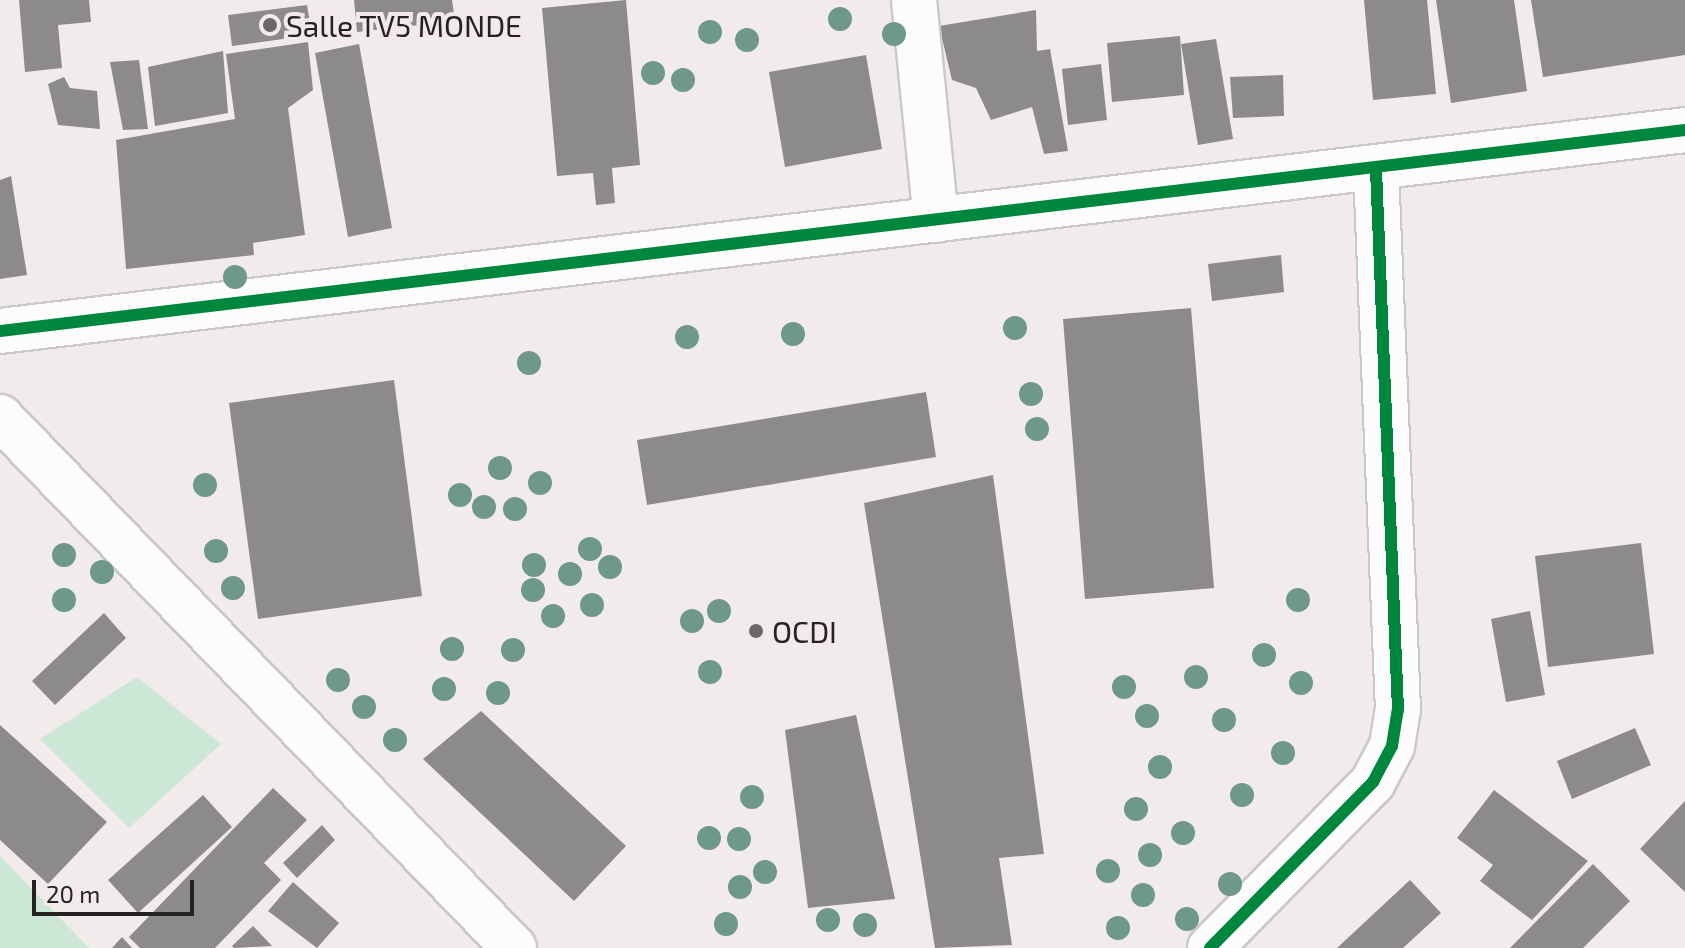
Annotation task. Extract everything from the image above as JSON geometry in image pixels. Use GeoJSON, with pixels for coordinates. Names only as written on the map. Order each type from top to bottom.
{"type":"FeatureCollection","features":[{"type":"Feature","properties":{"kind":"street"},"geometry":{"type":"LineString","coordinates":[[914,0],[936,220]]}},
{"type":"Feature","properties":{"kind":"street"},"geometry":{"type":"LineString","coordinates":[[0,331],[1376,170],[1685,130]]}},
{"type":"Feature","properties":{"kind":"street"},"geometry":{"type":"LineString","coordinates":[[1210,948],[1373,782],[1392,746],[1398,710],[1376,170]]}},
{"type":"Feature","properties":{"kind":"street"},"geometry":{"type":"LineString","coordinates":[[0,417],[514,948]]}},
{"type":"Feature","properties":{"kind":"green space"},"geometry":{"type":"Polygon","coordinates":[[[137,677],[221,744],[129,828],[40,739],[137,677]]]}},
{"type":"Feature","properties":{"kind":"green space"},"geometry":{"type":"Polygon","coordinates":[[[0,856],[89,948],[0,948],[0,856]]]}},
{"type":"Feature","properties":{"kind":"building"},"geometry":{"type":"Polygon","coordinates":[[[19,0],[89,0],[91,22],[58,25],[62,68],[25,72],[19,0]]]}},
{"type":"Feature","properties":{"kind":"building"},"geometry":{"type":"Polygon","coordinates":[[[354,0],[452,0],[455,21],[357,32],[354,0]]]}},
{"type":"Feature","properties":{"kind":"building"},"geometry":{"type":"Polygon","coordinates":[[[626,0],[640,165],[612,168],[615,203],[596,205],[593,173],[557,176],[542,8],[626,0]]]}},
{"type":"Feature","properties":{"kind":"building"},"geometry":{"type":"Polygon","coordinates":[[[1364,0],[1427,0],[1436,94],[1373,100],[1364,0]]]}},
{"type":"Feature","properties":{"kind":"building"},"geometry":{"type":"Polygon","coordinates":[[[1436,0],[1514,0],[1527,91],[1451,103],[1436,0]]]}},
{"type":"Feature","properties":{"kind":"building"},"geometry":{"type":"Polygon","coordinates":[[[1531,0],[1685,0],[1685,55],[1543,77],[1531,0]]]}},
{"type":"Feature","properties":{"kind":"building","name":"Salle TV5 MONDE"},"geometry":{"type":"Polygon","coordinates":[[[307,5],[312,35],[232,46],[228,15],[307,5]]]}},
{"type":"Feature","properties":{"kind":"building"},"geometry":{"type":"Polygon","coordinates":[[[1036,10],[1037,51],[1050,49],[1068,151],[1044,154],[1032,107],[991,120],[976,88],[952,80],[939,26],[1036,10]]]}},
{"type":"Feature","properties":{"kind":"building"},"geometry":{"type":"Polygon","coordinates":[[[1180,36],[1184,95],[1112,102],[1107,43],[1180,36]]]}},
{"type":"Feature","properties":{"kind":"building"},"geometry":{"type":"Polygon","coordinates":[[[1216,39],[1233,139],[1198,145],[1181,44],[1216,39]]]}},
{"type":"Feature","properties":{"kind":"building"},"geometry":{"type":"Polygon","coordinates":[[[308,42],[313,90],[288,108],[305,235],[253,243],[254,255],[126,269],[116,140],[235,119],[226,54],[308,42]]]}},
{"type":"Feature","properties":{"kind":"building"},"geometry":{"type":"Polygon","coordinates":[[[359,44],[392,228],[348,237],[315,53],[359,44]]]}},
{"type":"Feature","properties":{"kind":"building"},"geometry":{"type":"Polygon","coordinates":[[[223,51],[228,113],[155,126],[148,67],[223,51]]]}},
{"type":"Feature","properties":{"kind":"building"},"geometry":{"type":"Polygon","coordinates":[[[866,55],[882,149],[785,167],[769,72],[866,55]]]}},
{"type":"Feature","properties":{"kind":"building"},"geometry":{"type":"Polygon","coordinates":[[[139,60],[148,129],[123,130],[110,62],[139,60]]]}},
{"type":"Feature","properties":{"kind":"building"},"geometry":{"type":"Polygon","coordinates":[[[1101,64],[1107,120],[1068,125],[1062,69],[1101,64]]]}},
{"type":"Feature","properties":{"kind":"building"},"geometry":{"type":"Polygon","coordinates":[[[1283,75],[1284,116],[1233,118],[1230,77],[1283,75]]]}},
{"type":"Feature","properties":{"kind":"building"},"geometry":{"type":"Polygon","coordinates":[[[64,77],[70,88],[97,91],[100,129],[58,125],[48,84],[64,77]]]}},
{"type":"Feature","properties":{"kind":"building"},"geometry":{"type":"Polygon","coordinates":[[[11,176],[27,275],[0,279],[0,180],[11,176]]]}},
{"type":"Feature","properties":{"kind":"building"},"geometry":{"type":"Polygon","coordinates":[[[1281,255],[1284,292],[1212,301],[1208,264],[1281,255]]]}},
{"type":"Feature","properties":{"kind":"building"},"geometry":{"type":"Polygon","coordinates":[[[1191,308],[1214,588],[1085,599],[1063,319],[1191,308]]]}},
{"type":"Feature","properties":{"kind":"building"},"geometry":{"type":"Polygon","coordinates":[[[394,380],[422,596],[258,619],[229,403],[394,380]]]}},
{"type":"Feature","properties":{"kind":"building"},"geometry":{"type":"Polygon","coordinates":[[[926,392],[936,457],[647,505],[637,440],[926,392]]]}},
{"type":"Feature","properties":{"kind":"building"},"geometry":{"type":"Polygon","coordinates":[[[993,475],[1044,854],[999,858],[1012,945],[935,948],[864,503],[993,475]]]}},
{"type":"Feature","properties":{"kind":"building"},"geometry":{"type":"Polygon","coordinates":[[[1641,543],[1654,654],[1548,667],[1535,556],[1641,543]]]}},
{"type":"Feature","properties":{"kind":"building"},"geometry":{"type":"Polygon","coordinates":[[[1530,611],[1545,695],[1506,702],[1491,619],[1530,611]]]}},
{"type":"Feature","properties":{"kind":"building"},"geometry":{"type":"Polygon","coordinates":[[[104,613],[126,638],[55,705],[32,681],[104,613]]]}},
{"type":"Feature","properties":{"kind":"building"},"geometry":{"type":"Polygon","coordinates":[[[481,711],[626,846],[574,901],[423,759],[481,711]]]}},
{"type":"Feature","properties":{"kind":"building"},"geometry":{"type":"Polygon","coordinates":[[[856,715],[895,899],[808,908],[785,730],[856,715]]]}},
{"type":"Feature","properties":{"kind":"building"},"geometry":{"type":"Polygon","coordinates":[[[0,725],[107,822],[48,884],[0,840],[0,725]]]}},
{"type":"Feature","properties":{"kind":"building"},"geometry":{"type":"Polygon","coordinates":[[[1635,728],[1651,765],[1572,799],[1557,761],[1635,728]]]}},
{"type":"Feature","properties":{"kind":"building"},"geometry":{"type":"Polygon","coordinates":[[[273,788],[307,820],[264,863],[281,880],[215,948],[140,948],[129,937],[273,788]]]}},
{"type":"Feature","properties":{"kind":"building"},"geometry":{"type":"Polygon","coordinates":[[[1494,790],[1588,861],[1532,920],[1480,881],[1493,865],[1457,838],[1494,790]]]}},
{"type":"Feature","properties":{"kind":"building"},"geometry":{"type":"Polygon","coordinates":[[[203,795],[232,827],[138,913],[108,880],[203,795]]]}},
{"type":"Feature","properties":{"kind":"building"},"geometry":{"type":"Polygon","coordinates":[[[1685,801],[1685,892],[1640,849],[1685,801]]]}},
{"type":"Feature","properties":{"kind":"building"},"geometry":{"type":"Polygon","coordinates":[[[322,825],[335,840],[297,878],[283,863],[322,825]]]}},
{"type":"Feature","properties":{"kind":"building"},"geometry":{"type":"Polygon","coordinates":[[[1593,864],[1630,901],[1583,948],[1510,948],[1593,864]]]}},
{"type":"Feature","properties":{"kind":"building"},"geometry":{"type":"Polygon","coordinates":[[[1410,880],[1441,913],[1403,948],[1337,948],[1410,880]]]}},
{"type":"Feature","properties":{"kind":"building"},"geometry":{"type":"Polygon","coordinates":[[[293,882],[339,923],[317,948],[268,911],[293,882]]]}},
{"type":"Feature","properties":{"kind":"building"},"geometry":{"type":"Polygon","coordinates":[[[253,926],[272,946],[234,948],[232,946],[253,926]]]}},
{"type":"Feature","properties":{"kind":"building"},"geometry":{"type":"Polygon","coordinates":[[[122,937],[132,948],[112,948],[122,937]]]}},
{"type":"Feature","properties":{"kind":"cycle path"},"geometry":{"type":"LineString","coordinates":[[0,331],[1685,130]]}},
{"type":"Feature","properties":{"kind":"cycle path"},"geometry":{"type":"LineString","coordinates":[[1210,948],[1373,782],[1392,746],[1398,710],[1376,170]]}},
{"type":"Feature","properties":{"kind":"place","name":"Salle TV5 MONDE"},"geometry":{"type":"Point","coordinates":[270,25]}},
{"type":"Feature","properties":{"kind":"place","name":"OCDI"},"geometry":{"type":"Point","coordinates":[756,631]}}]}
